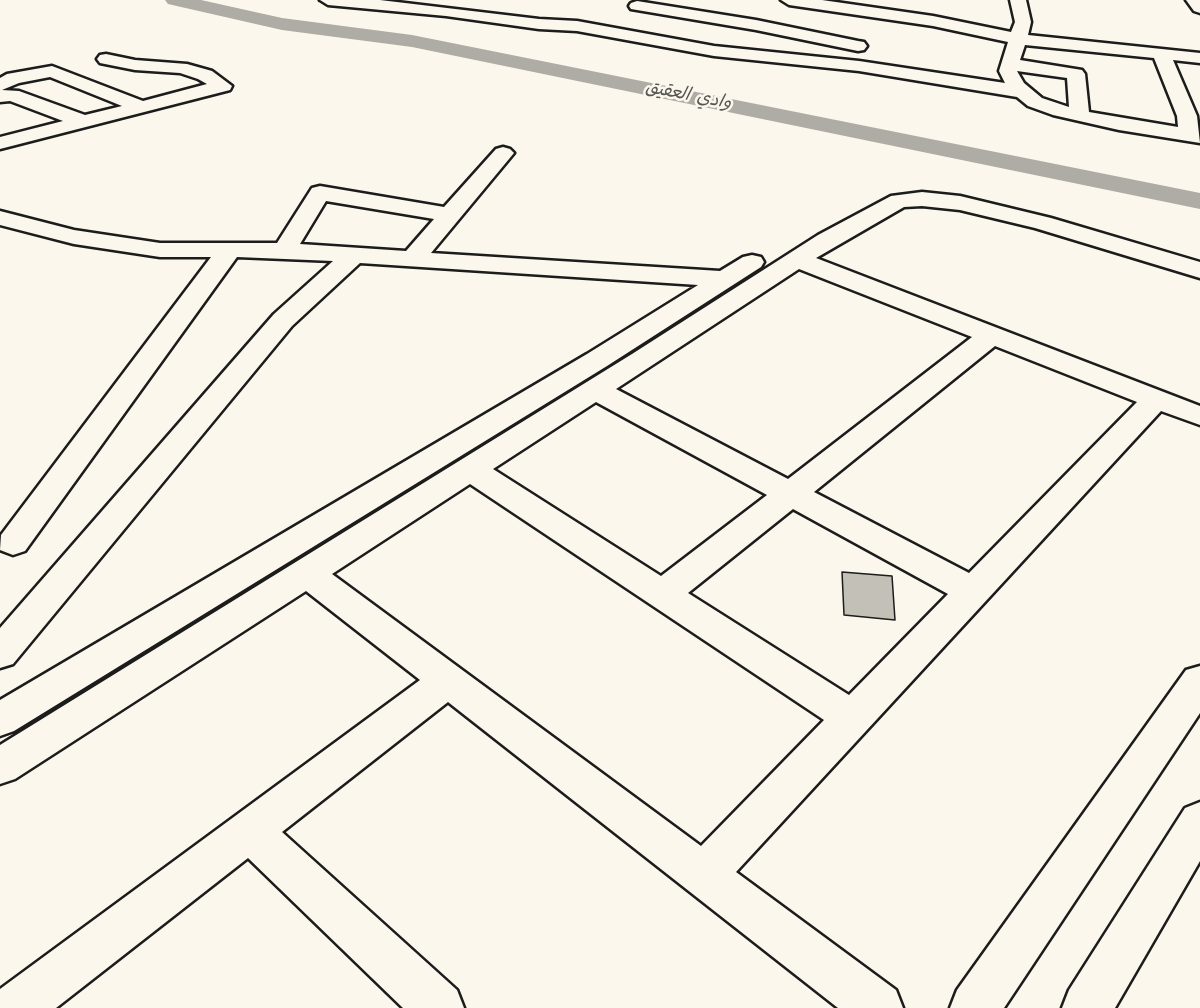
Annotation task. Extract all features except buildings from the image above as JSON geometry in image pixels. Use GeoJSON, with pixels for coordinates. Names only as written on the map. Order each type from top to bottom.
{"type":"FeatureCollection","features":[{"type":"Feature","properties":{"kind":"main road"},"geometry":{"type":"LineString","coordinates":[[328,0],[599,30],[704,50],[859,66],[1015,78],[1076,74],[1080,115]]}},
{"type":"Feature","properties":{"kind":"main road"},"geometry":{"type":"LineString","coordinates":[[789,0],[933,21],[1020,39],[1200,58]]}},
{"type":"Feature","properties":{"kind":"main road"},"geometry":{"type":"LineString","coordinates":[[1015,78],[1023,22],[1018,0]]}},
{"type":"Feature","properties":{"kind":"main road"},"geometry":{"type":"LineString","coordinates":[[1194,0],[1200,8]]}},
{"type":"Feature","properties":{"kind":"main road"},"geometry":{"type":"LineString","coordinates":[[599,30],[631,9],[756,25],[877,50]]}},
{"type":"Feature","properties":{"kind":"main road"},"geometry":{"type":"LineString","coordinates":[[1161,54],[1171,72],[1195,136]]}},
{"type":"Feature","properties":{"kind":"main road"},"geometry":{"type":"LineString","coordinates":[[906,56],[1015,78],[1035,102],[1080,115],[1195,136]]}},
{"type":"Feature","properties":{"kind":"main road"},"geometry":{"type":"LineString","coordinates":[[0,143],[223,86],[205,75],[181,68],[135,65],[106,59]]}},
{"type":"Feature","properties":{"kind":"main road"},"geometry":{"type":"LineString","coordinates":[[0,85],[14,78],[52,71],[142,107]]}},
{"type":"Feature","properties":{"kind":"main road"},"geometry":{"type":"LineString","coordinates":[[1171,72],[1190,75]]}},
{"type":"Feature","properties":{"kind":"main road"},"geometry":{"type":"LineString","coordinates":[[0,96],[12,95],[84,122]]}},
{"type":"Feature","properties":{"kind":"main road"},"geometry":{"type":"LineString","coordinates":[[412,259],[503,153]]}},
{"type":"Feature","properties":{"kind":"main road"},"geometry":{"type":"LineString","coordinates":[[0,720],[492,423],[832,212],[869,193],[890,187],[924,183],[959,187],[1014,200],[1200,257]]}},
{"type":"Feature","properties":{"kind":"main road"},"geometry":{"type":"LineString","coordinates":[[284,251],[320,193],[449,215]]}},
{"type":"Feature","properties":{"kind":"main road"},"geometry":{"type":"LineString","coordinates":[[0,767],[522,437],[826,240],[899,201],[922,199],[960,202],[1043,223],[1200,270]]}},
{"type":"Feature","properties":{"kind":"main road"},"geometry":{"type":"LineString","coordinates":[[0,218],[74,237],[160,250],[284,251],[725,279]]}},
{"type":"Feature","properties":{"kind":"main road"},"geometry":{"type":"LineString","coordinates":[[14,543],[229,250]]}},
{"type":"Feature","properties":{"kind":"main road"},"geometry":{"type":"LineString","coordinates":[[0,654],[283,320],[354,255]]}},
{"type":"Feature","properties":{"kind":"main road"},"geometry":{"type":"LineString","coordinates":[[798,259],[1200,416]]}},
{"type":"Feature","properties":{"kind":"main road"},"geometry":{"type":"LineString","coordinates":[[662,595],[992,335]]}},
{"type":"Feature","properties":{"kind":"main road"},"geometry":{"type":"LineString","coordinates":[[595,390],[973,591]]}},
{"type":"Feature","properties":{"kind":"main road"},"geometry":{"type":"LineString","coordinates":[[703,875],[1156,399]]}},
{"type":"Feature","properties":{"kind":"main road"},"geometry":{"type":"LineString","coordinates":[[492,423],[522,437]]}},
{"type":"Feature","properties":{"kind":"main road"},"geometry":{"type":"LineString","coordinates":[[470,469],[852,718]]}},
{"type":"Feature","properties":{"kind":"main road"},"geometry":{"type":"LineString","coordinates":[[307,573],[878,1008]]}},
{"type":"Feature","properties":{"kind":"main road"},"geometry":{"type":"LineString","coordinates":[[16,1008],[448,681]]}},
{"type":"Feature","properties":{"kind":"main road"},"geometry":{"type":"LineString","coordinates":[[975,1008],[1200,681]]}},
{"type":"Feature","properties":{"kind":"main road"},"geometry":{"type":"LineString","coordinates":[[1087,1008],[1200,821]]}},
{"type":"Feature","properties":{"kind":"main road"},"geometry":{"type":"LineString","coordinates":[[250,831],[440,1008]]}},
{"type":"Feature","properties":{"kind":"waterway","name":"وادي العقيق"},"geometry":{"type":"LineString","coordinates":[[175,0],[282,24],[412,41],[1200,201]]}}]}
